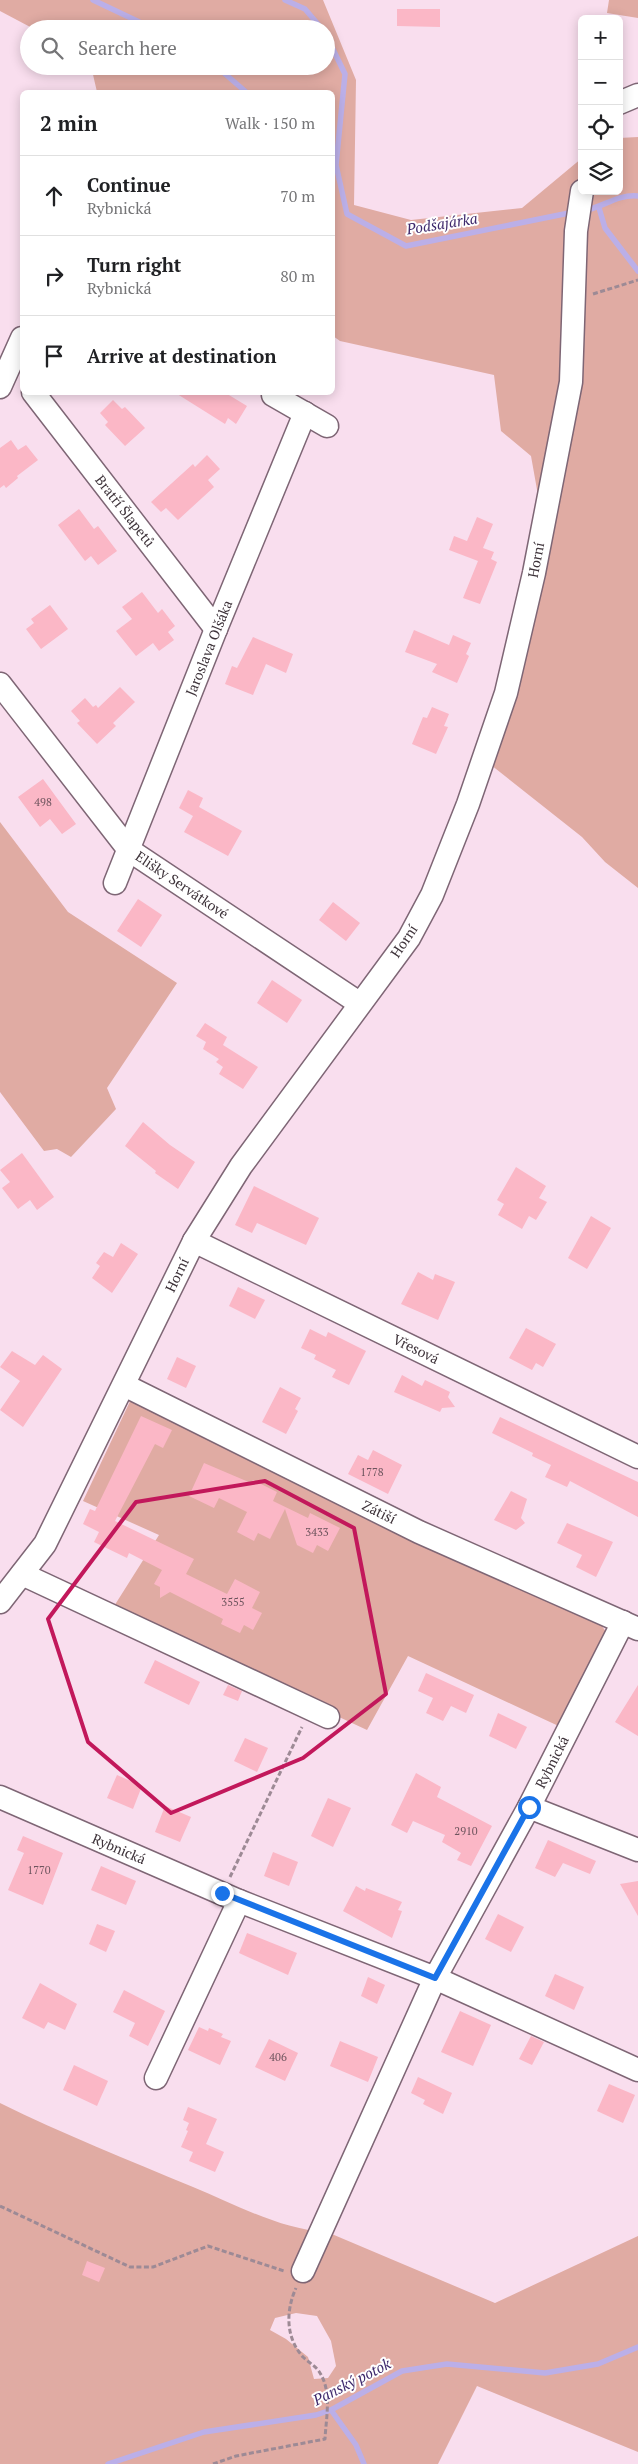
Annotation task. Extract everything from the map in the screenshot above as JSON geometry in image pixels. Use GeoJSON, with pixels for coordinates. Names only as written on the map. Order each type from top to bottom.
{"type":"FeatureCollection","features":[{"type":"Feature","properties":{"kind":"street","name":"Horní"},"geometry":{"type":"LineString","coordinates":[[0,1602],[45,1544],[194,1241],[241,1166],[359,1003],[409,938],[432,895],[468,804],[506,693],[534,573],[571,382],[576,231],[581,195]]}},
{"type":"Feature","properties":{"kind":"street"},"geometry":{"type":"LineString","coordinates":[[0,387],[17,371],[20,351]]}},
{"type":"Feature","properties":{"kind":"street","name":"Bratří Šlapetů"},"geometry":{"type":"LineString","coordinates":[[35,395],[216,628]]}},
{"type":"Feature","properties":{"kind":"street"},"geometry":{"type":"LineString","coordinates":[[273,395],[327,426]]}},
{"type":"Feature","properties":{"kind":"street","name":"Jaroslava Olšáka"},"geometry":{"type":"LineString","coordinates":[[115,883],[216,628],[305,414]]}},
{"type":"Feature","properties":{"kind":"street","name":"Elišky Servátkové"},"geometry":{"type":"LineString","coordinates":[[0,684],[129,850],[359,1003]]}},
{"type":"Feature","properties":{"kind":"street","name":"Vřesová"},"geometry":{"type":"LineString","coordinates":[[194,1241],[638,1457]]}},
{"type":"Feature","properties":{"kind":"street","name":"Zátiší"},"geometry":{"type":"LineString","coordinates":[[124,1385],[419,1532],[631,1625]]}},
{"type":"Feature","properties":{"kind":"street"},"geometry":{"type":"LineString","coordinates":[[22,1574],[319,1713]]}},
{"type":"Feature","properties":{"kind":"street","name":"Rybnická"},"geometry":{"type":"LineString","coordinates":[[435,1978],[631,1625]]}},
{"type":"Feature","properties":{"kind":"street","name":"Rybnická"},"geometry":{"type":"LineString","coordinates":[[0,1798],[230,1897],[435,1978],[638,2070]]}},
{"type":"Feature","properties":{"kind":"street"},"geometry":{"type":"LineString","coordinates":[[529,1807],[638,1850]]}},
{"type":"Feature","properties":{"kind":"street"},"geometry":{"type":"LineString","coordinates":[[156,2078],[230,1897]]}},
{"type":"Feature","properties":{"kind":"street"},"geometry":{"type":"LineString","coordinates":[[302,2271],[435,1978]]}},
{"type":"Feature","properties":{"kind":"path"},"geometry":{"type":"LineString","coordinates":[[574,300],[638,280]]}},
{"type":"Feature","properties":{"kind":"path"},"geometry":{"type":"LineString","coordinates":[[230,1897],[319,1713]]}},
{"type":"Feature","properties":{"kind":"path"},"geometry":{"type":"LineString","coordinates":[[0,2206],[130,2267],[153,2267],[208,2246],[285,2271],[302,2271],[288,2304],[290,2328],[293,2342],[302,2356],[320,2373],[328,2397],[325,2439],[236,2456],[213,2464]]}},
{"type":"Feature","properties":{"kind":"highlighted area"},"geometry":{"type":"Polygon","coordinates":[[[265,1481],[354,1528],[386,1694],[303,1758],[171,1813],[88,1742],[48,1619],[136,1502],[265,1481]]]}},
{"type":"Feature","properties":{"kind":"shaded area"},"geometry":{"type":"Polygon","coordinates":[[[0,0],[323,0],[331,20],[20,20],[20,22],[0,11],[0,0]]]}},
{"type":"Feature","properties":{"kind":"shaded area"},"geometry":{"type":"Polygon","coordinates":[[[609,0],[638,0],[638,18],[607,13],[609,0]]]}},
{"type":"Feature","properties":{"kind":"shaded area"},"geometry":{"type":"Polygon","coordinates":[[[335,29],[356,80],[354,205],[411,220],[522,208],[578,161],[578,195],[623,195],[623,138],[638,137],[638,888],[605,862],[582,837],[491,765],[541,512],[531,456],[501,431],[494,375],[340,341],[335,337],[335,90],[97,90],[93,75],[335,75],[335,29]]]}},
{"type":"Feature","properties":{"kind":"shaded area"},"geometry":{"type":"Polygon","coordinates":[[[0,822],[68,912],[177,983],[107,1088],[116,1109],[71,1157],[57,1149],[44,1151],[0,1092],[0,822]]]}},
{"type":"Feature","properties":{"kind":"shaded area"},"geometry":{"type":"Polygon","coordinates":[[[133,1395],[598,1620],[606,1632],[565,1729],[408,1656],[367,1730],[111,1611],[159,1535],[83,1501],[133,1395]]]}},
{"type":"Feature","properties":{"kind":"shaded area"},"geometry":{"type":"Polygon","coordinates":[[[0,2103],[72,2136],[258,2215],[293,2227],[327,2232],[495,2303],[638,2236],[638,2452],[477,2386],[438,2464],[0,2464],[0,2103]],[[296,2313],[275,2318],[270,2330],[286,2339],[308,2357],[314,2379],[328,2378],[336,2366],[331,2341],[317,2316],[296,2313]]]}},
{"type":"Feature","properties":{"kind":"building"},"geometry":{"type":"Polygon","coordinates":[[[397,9],[440,9],[440,27],[397,26],[397,9]]]}},
{"type":"Feature","properties":{"kind":"building"},"geometry":{"type":"Polygon","coordinates":[[[179,395],[229,395],[247,406],[236,424],[228,418],[225,424],[179,395]]]}},
{"type":"Feature","properties":{"kind":"building"},"geometry":{"type":"Polygon","coordinates":[[[113,400],[122,409],[125,407],[145,428],[125,446],[105,425],[108,422],[100,413],[113,400]]]}},
{"type":"Feature","properties":{"kind":"building"},"geometry":{"type":"Polygon","coordinates":[[[11,440],[18,450],[26,445],[38,460],[17,476],[18,478],[6,488],[4,485],[0,488],[0,448],[11,440]]]}},
{"type":"Feature","properties":{"kind":"building"},"geometry":{"type":"Polygon","coordinates":[[[207,455],[220,469],[208,480],[214,487],[178,520],[166,508],[161,512],[151,502],[193,464],[195,467],[207,455]]]}},
{"type":"Feature","properties":{"kind":"building"},"geometry":{"type":"Polygon","coordinates":[[[79,509],[94,529],[98,526],[117,551],[98,565],[91,556],[85,561],[58,525],[79,509]]]}},
{"type":"Feature","properties":{"kind":"building"},"geometry":{"type":"Polygon","coordinates":[[[477,517],[493,524],[483,548],[494,552],[491,559],[497,562],[480,604],[463,598],[478,561],[449,550],[454,536],[467,541],[477,517]]]}},
{"type":"Feature","properties":{"kind":"building"},"geometry":{"type":"Polygon","coordinates":[[[142,592],[158,613],[162,609],[175,626],[168,632],[174,640],[159,651],[153,643],[136,656],[116,631],[132,619],[122,607],[142,592]]]}},
{"type":"Feature","properties":{"kind":"building"},"geometry":{"type":"Polygon","coordinates":[[[50,605],[68,629],[41,649],[26,629],[34,623],[31,619],[50,605]]]}},
{"type":"Feature","properties":{"kind":"building"},"geometry":{"type":"Polygon","coordinates":[[[414,630],[449,645],[453,635],[471,643],[466,654],[469,656],[457,683],[432,672],[437,664],[405,652],[414,630]]]}},
{"type":"Feature","properties":{"kind":"building"},"geometry":{"type":"Polygon","coordinates":[[[253,637],[293,654],[286,673],[266,664],[253,695],[225,684],[232,666],[237,668],[253,637]]]}},
{"type":"Feature","properties":{"kind":"building"},"geometry":{"type":"Polygon","coordinates":[[[120,687],[135,702],[113,723],[116,726],[97,744],[77,723],[80,721],[71,711],[85,698],[93,707],[96,705],[98,708],[120,687]]]}},
{"type":"Feature","properties":{"kind":"building"},"geometry":{"type":"Polygon","coordinates":[[[432,707],[449,714],[444,726],[448,727],[436,754],[412,744],[423,717],[427,718],[432,707]]]}},
{"type":"Feature","properties":{"kind":"building"},"geometry":{"type":"Polygon","coordinates":[[[43,779],[76,824],[62,834],[50,819],[40,827],[18,797],[43,779]]]}},
{"type":"Feature","properties":{"kind":"building"},"geometry":{"type":"Polygon","coordinates":[[[188,790],[203,798],[199,807],[242,831],[228,856],[184,832],[193,816],[179,808],[188,790]]]}},
{"type":"Feature","properties":{"kind":"building"},"geometry":{"type":"Polygon","coordinates":[[[138,899],[162,915],[141,947],[117,931],[138,899]]]}},
{"type":"Feature","properties":{"kind":"building"},"geometry":{"type":"Polygon","coordinates":[[[333,902],[360,923],[346,941],[319,920],[333,902]]]}},
{"type":"Feature","properties":{"kind":"building"},"geometry":{"type":"Polygon","coordinates":[[[272,980],[302,1000],[287,1023],[257,1003],[272,980]]]}},
{"type":"Feature","properties":{"kind":"building"},"geometry":{"type":"Polygon","coordinates":[[[205,1023],[227,1037],[223,1045],[258,1067],[243,1089],[219,1074],[223,1067],[216,1062],[219,1059],[203,1049],[206,1042],[196,1036],[205,1023]]]}},
{"type":"Feature","properties":{"kind":"building"},"geometry":{"type":"Polygon","coordinates":[[[143,1122],[170,1145],[195,1162],[178,1189],[155,1173],[156,1171],[125,1146],[143,1122]]]}},
{"type":"Feature","properties":{"kind":"building"},"geometry":{"type":"Polygon","coordinates":[[[22,1153],[54,1197],[37,1210],[30,1200],[18,1209],[2,1188],[10,1182],[0,1170],[22,1153]]]}},
{"type":"Feature","properties":{"kind":"building"},"geometry":{"type":"Polygon","coordinates":[[[516,1167],[546,1186],[539,1198],[547,1202],[536,1220],[529,1216],[522,1229],[498,1215],[504,1204],[497,1200],[516,1167]]]}},
{"type":"Feature","properties":{"kind":"building"},"geometry":{"type":"Polygon","coordinates":[[[254,1186],[319,1218],[306,1245],[257,1223],[252,1233],[235,1225],[254,1186]]]}},
{"type":"Feature","properties":{"kind":"building"},"geometry":{"type":"Polygon","coordinates":[[[591,1216],[611,1228],[587,1269],[568,1258],[591,1216]]]}},
{"type":"Feature","properties":{"kind":"building"},"geometry":{"type":"Polygon","coordinates":[[[121,1243],[138,1254],[112,1293],[92,1278],[100,1266],[96,1263],[104,1252],[113,1257],[121,1243]]]}},
{"type":"Feature","properties":{"kind":"building"},"geometry":{"type":"Polygon","coordinates":[[[418,1272],[433,1280],[435,1274],[455,1282],[438,1320],[401,1304],[418,1272]]]}},
{"type":"Feature","properties":{"kind":"building"},"geometry":{"type":"Polygon","coordinates":[[[238,1287],[265,1300],[255,1319],[229,1306],[238,1287]]]}},
{"type":"Feature","properties":{"kind":"building"},"geometry":{"type":"Polygon","coordinates":[[[526,1328],[556,1344],[543,1367],[536,1363],[532,1370],[509,1358],[526,1328]]]}},
{"type":"Feature","properties":{"kind":"building"},"geometry":{"type":"Polygon","coordinates":[[[310,1329],[326,1337],[328,1332],[366,1351],[349,1385],[332,1377],[336,1370],[314,1359],[316,1355],[301,1348],[310,1329]]]}},
{"type":"Feature","properties":{"kind":"building"},"geometry":{"type":"Polygon","coordinates":[[[12,1351],[35,1365],[43,1355],[62,1369],[23,1427],[0,1410],[20,1381],[0,1367],[12,1351]]]}},
{"type":"Feature","properties":{"kind":"building"},"geometry":{"type":"Polygon","coordinates":[[[177,1357],[196,1366],[186,1388],[167,1379],[177,1357]]]}},
{"type":"Feature","properties":{"kind":"building"},"geometry":{"type":"Polygon","coordinates":[[[402,1375],[422,1386],[425,1380],[450,1392],[448,1397],[455,1407],[442,1408],[440,1412],[394,1392],[402,1375]]]}},
{"type":"Feature","properties":{"kind":"building"},"geometry":{"type":"Polygon","coordinates":[[[280,1387],[301,1398],[295,1409],[298,1411],[286,1434],[262,1422],[280,1387]]]}},
{"type":"Feature","properties":{"kind":"building"},"geometry":{"type":"Polygon","coordinates":[[[141,1416],[172,1430],[163,1448],[155,1444],[115,1521],[194,1559],[186,1574],[227,1594],[235,1579],[260,1592],[252,1608],[262,1613],[253,1630],[244,1625],[240,1633],[221,1624],[223,1619],[170,1592],[160,1598],[160,1587],[154,1584],[162,1570],[129,1553],[127,1558],[94,1542],[99,1532],[83,1524],[90,1509],[95,1511],[141,1416]]]}},
{"type":"Feature","properties":{"kind":"building"},"geometry":{"type":"Polygon","coordinates":[[[500,1417],[638,1482],[638,1517],[570,1481],[567,1487],[545,1477],[551,1465],[532,1456],[533,1453],[492,1433],[500,1417]]]}},
{"type":"Feature","properties":{"kind":"building"},"geometry":{"type":"Polygon","coordinates":[[[373,1450],[402,1465],[388,1494],[348,1474],[358,1455],[368,1460],[373,1450]]]}},
{"type":"Feature","properties":{"kind":"building"},"geometry":{"type":"Polygon","coordinates":[[[204,1463],[251,1483],[253,1480],[277,1492],[273,1501],[308,1518],[310,1513],[340,1528],[328,1551],[317,1545],[313,1553],[297,1545],[285,1509],[270,1539],[258,1533],[254,1541],[237,1532],[247,1512],[219,1498],[214,1508],[189,1496],[204,1463]]]}},
{"type":"Feature","properties":{"kind":"building"},"geometry":{"type":"Polygon","coordinates":[[[511,1491],[527,1499],[521,1518],[525,1523],[516,1530],[494,1520],[511,1491]]]}},
{"type":"Feature","properties":{"kind":"building"},"geometry":{"type":"Polygon","coordinates":[[[567,1523],[613,1542],[596,1577],[576,1567],[582,1555],[557,1543],[567,1523]]]}},
{"type":"Feature","properties":{"kind":"building"},"geometry":{"type":"Polygon","coordinates":[[[155,1660],[200,1682],[189,1705],[144,1683],[155,1660]]]}},
{"type":"Feature","properties":{"kind":"building"},"geometry":{"type":"Polygon","coordinates":[[[426,1673],[474,1695],[466,1713],[451,1706],[443,1721],[426,1713],[433,1698],[418,1691],[426,1673]]]}},
{"type":"Feature","properties":{"kind":"building"},"geometry":{"type":"Polygon","coordinates":[[[228,1685],[242,1691],[238,1701],[223,1695],[228,1685]]]}},
{"type":"Feature","properties":{"kind":"building"},"geometry":{"type":"Polygon","coordinates":[[[638,1685],[638,1736],[615,1722],[638,1685]]]}},
{"type":"Feature","properties":{"kind":"building"},"geometry":{"type":"Polygon","coordinates":[[[498,1713],[527,1727],[516,1749],[489,1736],[498,1713]]]}},
{"type":"Feature","properties":{"kind":"building"},"geometry":{"type":"Polygon","coordinates":[[[245,1738],[268,1748],[257,1772],[234,1761],[245,1738]]]}},
{"type":"Feature","properties":{"kind":"building"},"geometry":{"type":"Polygon","coordinates":[[[416,1773],[441,1787],[437,1797],[492,1826],[471,1866],[457,1860],[461,1853],[442,1842],[445,1835],[413,1821],[407,1833],[391,1825],[416,1773]]]}},
{"type":"Feature","properties":{"kind":"building"},"geometry":{"type":"Polygon","coordinates":[[[117,1775],[142,1786],[133,1809],[107,1798],[117,1775]]]}},
{"type":"Feature","properties":{"kind":"building"},"geometry":{"type":"Polygon","coordinates":[[[328,1798],[351,1808],[333,1847],[311,1836],[328,1798]]]}},
{"type":"Feature","properties":{"kind":"building"},"geometry":{"type":"Polygon","coordinates":[[[165,1806],[191,1817],[180,1842],[155,1832],[165,1806]]]}},
{"type":"Feature","properties":{"kind":"building"},"geometry":{"type":"Polygon","coordinates":[[[23,1836],[63,1853],[43,1905],[8,1890],[24,1853],[17,1850],[23,1836]]]}},
{"type":"Feature","properties":{"kind":"building"},"geometry":{"type":"Polygon","coordinates":[[[548,1840],[596,1861],[590,1874],[563,1863],[555,1877],[535,1868],[548,1840]]]}},
{"type":"Feature","properties":{"kind":"building"},"geometry":{"type":"Polygon","coordinates":[[[273,1852],[298,1862],[289,1886],[264,1876],[273,1852]]]}},
{"type":"Feature","properties":{"kind":"building"},"geometry":{"type":"Polygon","coordinates":[[[101,1866],[136,1881],[126,1905],[91,1890],[101,1866]]]}},
{"type":"Feature","properties":{"kind":"building"},"geometry":{"type":"Polygon","coordinates":[[[638,1881],[638,1916],[620,1884],[638,1881]]]}},
{"type":"Feature","properties":{"kind":"building"},"geometry":{"type":"Polygon","coordinates":[[[356,1886],[365,1891],[366,1888],[402,1902],[398,1910],[402,1911],[392,1938],[343,1911],[356,1886]]]}},
{"type":"Feature","properties":{"kind":"building"},"geometry":{"type":"Polygon","coordinates":[[[498,1914],[524,1927],[511,1952],[485,1939],[498,1914]]]}},
{"type":"Feature","properties":{"kind":"building"},"geometry":{"type":"Polygon","coordinates":[[[97,1924],[115,1931],[106,1952],[89,1944],[97,1924]]]}},
{"type":"Feature","properties":{"kind":"building"},"geometry":{"type":"Polygon","coordinates":[[[247,1933],[297,1953],[288,1975],[239,1953],[247,1933]]]}},
{"type":"Feature","properties":{"kind":"building"},"geometry":{"type":"Polygon","coordinates":[[[555,1974],[584,1987],[574,2010],[545,1996],[555,1974]]]}},
{"type":"Feature","properties":{"kind":"building"},"geometry":{"type":"Polygon","coordinates":[[[368,1977],[385,1985],[377,2004],[361,1996],[368,1977]]]}},
{"type":"Feature","properties":{"kind":"building"},"geometry":{"type":"Polygon","coordinates":[[[40,1983],[77,2004],[65,2030],[48,2022],[44,2029],[22,2018],[40,1983]]]}},
{"type":"Feature","properties":{"kind":"building"},"geometry":{"type":"Polygon","coordinates":[[[124,1990],[165,2011],[148,2046],[129,2036],[135,2023],[113,2012],[124,1990]]]}},
{"type":"Feature","properties":{"kind":"building"},"geometry":{"type":"Polygon","coordinates":[[[460,2011],[491,2025],[473,2066],[441,2052],[460,2011]]]}},
{"type":"Feature","properties":{"kind":"building"},"geometry":{"type":"Polygon","coordinates":[[[199,2027],[208,2031],[209,2028],[223,2034],[221,2037],[231,2041],[220,2065],[188,2050],[199,2027]]]}},
{"type":"Feature","properties":{"kind":"building"},"geometry":{"type":"Polygon","coordinates":[[[531,2036],[544,2042],[532,2065],[519,2059],[531,2036]]]}},
{"type":"Feature","properties":{"kind":"building"},"geometry":{"type":"Polygon","coordinates":[[[269,2039],[298,2053],[285,2081],[255,2067],[269,2039]]]}},
{"type":"Feature","properties":{"kind":"building"},"geometry":{"type":"Polygon","coordinates":[[[340,2041],[378,2057],[368,2082],[330,2066],[340,2041]]]}},
{"type":"Feature","properties":{"kind":"building"},"geometry":{"type":"Polygon","coordinates":[[[74,2065],[108,2081],[97,2106],[63,2090],[74,2065]]]}},
{"type":"Feature","properties":{"kind":"building"},"geometry":{"type":"Polygon","coordinates":[[[418,2077],[452,2093],[443,2114],[423,2104],[425,2100],[411,2093],[418,2077]]]}},
{"type":"Feature","properties":{"kind":"building"},"geometry":{"type":"Polygon","coordinates":[[[609,2084],[635,2095],[623,2123],[597,2111],[609,2084]]]}},
{"type":"Feature","properties":{"kind":"building"},"geometry":{"type":"Polygon","coordinates":[[[188,2107],[217,2119],[206,2144],[224,2152],[215,2172],[189,2161],[193,2152],[181,2147],[188,2131],[186,2130],[189,2123],[183,2120],[188,2107]]]}},
{"type":"Feature","properties":{"kind":"building"},"geometry":{"type":"Polygon","coordinates":[[[87,2261],[105,2268],[99,2282],[82,2275],[87,2261]]]}},
{"type":"Feature","properties":{"kind":"waterway"},"geometry":{"type":"LineString","coordinates":[[93,0],[135,20]]}},
{"type":"Feature","properties":{"kind":"waterway","name":"Podšajárka"},"geometry":{"type":"LineString","coordinates":[[285,0],[305,9],[314,20]]}},
{"type":"Feature","properties":{"kind":"waterway","name":"Podšajárka"},"geometry":{"type":"LineString","coordinates":[[335,53],[345,74],[336,165],[347,214],[406,246],[574,212]]}},
{"type":"Feature","properties":{"kind":"waterway"},"geometry":{"type":"LineString","coordinates":[[226,75],[244,90]]}},
{"type":"Feature","properties":{"kind":"waterway","name":"Podšajárka"},"geometry":{"type":"LineString","coordinates":[[583,211],[624,197],[638,196]]}},
{"type":"Feature","properties":{"kind":"waterway"},"geometry":{"type":"LineString","coordinates":[[599,208],[605,228],[638,271]]}},
{"type":"Feature","properties":{"kind":"waterway","name":"Panský potok"},"geometry":{"type":"LineString","coordinates":[[108,2464],[204,2432],[316,2415],[331,2410],[402,2371],[447,2364],[545,2373],[598,2364],[638,2347]]}},
{"type":"Feature","properties":{"kind":"waterway"},"geometry":{"type":"LineString","coordinates":[[331,2410],[356,2445],[364,2464]]}},
{"type":"Feature","properties":{"kind":"route"},"geometry":{"type":"LineString","coordinates":[[222,1893],[435,1978],[529,1807]]}}]}
